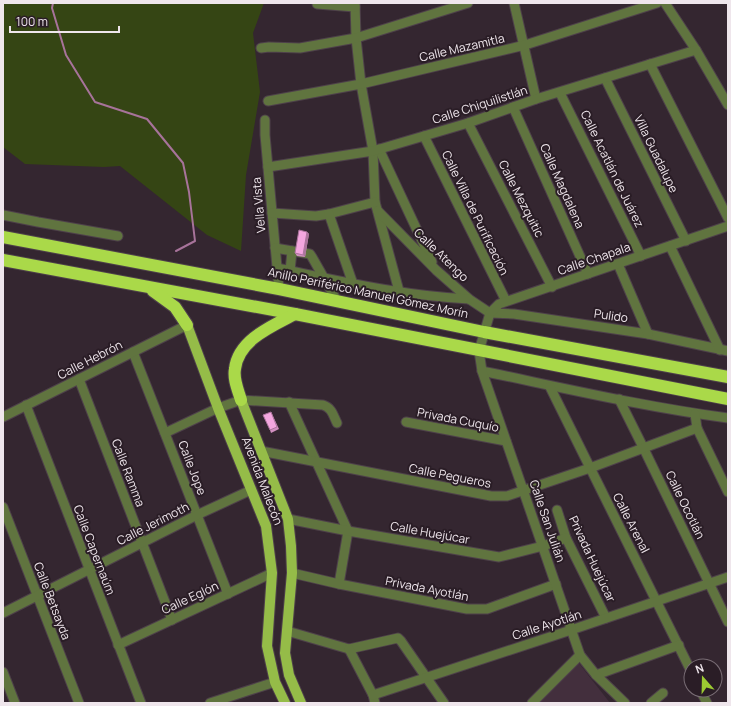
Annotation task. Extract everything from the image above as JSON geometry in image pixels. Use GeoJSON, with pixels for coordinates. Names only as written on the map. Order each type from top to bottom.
{"type":"FeatureCollection","features":[{"type":"Feature","properties":{"kind":"highway","name":"Anillo Periférico Manuel Gómez Morín"},"geometry":{"type":"LineString","coordinates":[[3,237],[278,289],[484,332],[728,377]]}},
{"type":"Feature","properties":{"kind":"highway"},"geometry":{"type":"LineString","coordinates":[[3,260],[151,289],[295,314],[728,399]]}},
{"type":"Feature","properties":{"kind":"highway","name":"Avenida Malecón"},"geometry":{"type":"LineString","coordinates":[[151,289],[175,307],[187,325]]}},
{"type":"Feature","properties":{"kind":"highway","name":"Avenida Malecón"},"geometry":{"type":"LineString","coordinates":[[241,400],[234,370],[238,357],[245,346],[255,337],[295,314]]}},
{"type":"Feature","properties":{"kind":"main road","name":"Avenida Malecón"},"geometry":{"type":"LineString","coordinates":[[187,325],[218,408],[266,526],[272,573],[268,646],[275,682],[285,703]]}},
{"type":"Feature","properties":{"kind":"main road","name":"Avenida Malecón"},"geometry":{"type":"LineString","coordinates":[[241,400],[288,519],[292,574],[285,653],[289,674],[301,703]]}},
{"type":"Feature","properties":{"kind":"street"},"geometry":{"type":"LineString","coordinates":[[261,48],[300,48],[356,38],[468,3]]}},
{"type":"Feature","properties":{"kind":"street"},"geometry":{"type":"LineString","coordinates":[[514,3],[536,99]]}},
{"type":"Feature","properties":{"kind":"street","name":"Calle Mazamitla"},"geometry":{"type":"LineString","coordinates":[[268,101],[361,84],[524,45],[657,3]]}},
{"type":"Feature","properties":{"kind":"street"},"geometry":{"type":"LineString","coordinates":[[666,3],[696,50],[728,105]]}},
{"type":"Feature","properties":{"kind":"street"},"geometry":{"type":"LineString","coordinates":[[317,4],[355,5],[356,38],[361,84],[376,150],[377,206],[399,291]]}},
{"type":"Feature","properties":{"kind":"street","name":"Calle Chiquilistlán"},"geometry":{"type":"LineString","coordinates":[[268,167],[376,150],[468,123],[536,99],[560,93],[696,50]]}},
{"type":"Feature","properties":{"kind":"street"},"geometry":{"type":"LineString","coordinates":[[650,64],[728,218]]}},
{"type":"Feature","properties":{"kind":"street","name":"Villa Guadalupe"},"geometry":{"type":"LineString","coordinates":[[605,78],[686,241]]}},
{"type":"Feature","properties":{"kind":"street","name":"Calle Acatlán de Juárez"},"geometry":{"type":"LineString","coordinates":[[560,93],[641,256]]}},
{"type":"Feature","properties":{"kind":"street","name":"Calle Magdalena"},"geometry":{"type":"LineString","coordinates":[[513,108],[588,274]]}},
{"type":"Feature","properties":{"kind":"street","name":"Vella Vista"},"geometry":{"type":"LineString","coordinates":[[265,120],[278,289]]}},
{"type":"Feature","properties":{"kind":"street","name":"Calle Mezquitic"},"geometry":{"type":"LineString","coordinates":[[468,123],[552,287]]}},
{"type":"Feature","properties":{"kind":"street","name":"Calle Villa de Purificación"},"geometry":{"type":"LineString","coordinates":[[424,136],[506,301]]}},
{"type":"Feature","properties":{"kind":"street"},"geometry":{"type":"LineString","coordinates":[[376,150],[436,270]]}},
{"type":"Feature","properties":{"kind":"street"},"geometry":{"type":"LineString","coordinates":[[272,213],[316,216],[377,206]]}},
{"type":"Feature","properties":{"kind":"street","name":"Calle Atengo"},"geometry":{"type":"LineString","coordinates":[[377,206],[436,270],[469,299],[490,313]]}},
{"type":"Feature","properties":{"kind":"street"},"geometry":{"type":"LineString","coordinates":[[329,214],[352,284]]}},
{"type":"Feature","properties":{"kind":"street"},"geometry":{"type":"LineString","coordinates":[[3,215],[118,236]]}},
{"type":"Feature","properties":{"kind":"street","name":"Calle Chapala"},"geometry":{"type":"LineString","coordinates":[[490,313],[499,304],[506,301],[552,287],[670,246],[727,229]]}},
{"type":"Feature","properties":{"kind":"street"},"geometry":{"type":"LineString","coordinates":[[670,246],[724,350]]}},
{"type":"Feature","properties":{"kind":"street"},"geometry":{"type":"LineString","coordinates":[[275,248],[310,254],[337,301]]}},
{"type":"Feature","properties":{"kind":"street"},"geometry":{"type":"LineString","coordinates":[[290,271],[292,251]]}},
{"type":"Feature","properties":{"kind":"street"},"geometry":{"type":"LineString","coordinates":[[618,264],[648,334]]}},
{"type":"Feature","properties":{"kind":"street"},"geometry":{"type":"LineString","coordinates":[[277,268],[352,284],[443,298],[469,299]]}},
{"type":"Feature","properties":{"kind":"street"},"geometry":{"type":"LineString","coordinates":[[484,332],[490,313]]}},
{"type":"Feature","properties":{"kind":"street","name":"Pulido"},"geometry":{"type":"LineString","coordinates":[[490,313],[514,314],[648,334],[724,350]]}},
{"type":"Feature","properties":{"kind":"street","name":"Calle Hebrón"},"geometry":{"type":"LineString","coordinates":[[3,417],[187,325]]}},
{"type":"Feature","properties":{"kind":"street","name":"Calle San Julián"},"geometry":{"type":"LineString","coordinates":[[484,332],[479,351],[482,371],[580,655],[596,675],[625,703]]}},
{"type":"Feature","properties":{"kind":"street","name":"Calle Jope"},"geometry":{"type":"LineString","coordinates":[[133,352],[228,594]]}},
{"type":"Feature","properties":{"kind":"street"},"geometry":{"type":"LineString","coordinates":[[482,371],[550,386],[695,414],[728,418]]}},
{"type":"Feature","properties":{"kind":"street","name":"Calle Ramma"},"geometry":{"type":"LineString","coordinates":[[79,379],[172,620]]}},
{"type":"Feature","properties":{"kind":"street","name":"Calle Arenal"},"geometry":{"type":"LineString","coordinates":[[550,386],[685,658]]}},
{"type":"Feature","properties":{"kind":"street","name":"Calle Ocotlán"},"geometry":{"type":"LineString","coordinates":[[619,399],[644,447],[728,622]]}},
{"type":"Feature","properties":{"kind":"street"},"geometry":{"type":"LineString","coordinates":[[165,433],[218,408],[241,400],[289,402],[328,406],[337,423]]}},
{"type":"Feature","properties":{"kind":"street"},"geometry":{"type":"LineString","coordinates":[[289,402],[348,531],[339,584]]}},
{"type":"Feature","properties":{"kind":"street","name":"Calle Capernaúm"},"geometry":{"type":"LineString","coordinates":[[26,405],[141,703]]}},
{"type":"Feature","properties":{"kind":"street"},"geometry":{"type":"LineString","coordinates":[[695,414],[697,428],[728,492]]}},
{"type":"Feature","properties":{"kind":"street","name":"Privada Cuquío"},"geometry":{"type":"LineString","coordinates":[[406,422],[506,442]]}},
{"type":"Feature","properties":{"kind":"street","name":"Calle Pegueros"},"geometry":{"type":"LineString","coordinates":[[261,451],[491,496],[507,496],[590,468],[697,428]]}},
{"type":"Feature","properties":{"kind":"street","name":"Calle Jerimoth"},"geometry":{"type":"LineString","coordinates":[[3,613],[197,515],[251,490]]}},
{"type":"Feature","properties":{"kind":"street","name":"Calle Betsayda"},"geometry":{"type":"LineString","coordinates":[[3,507],[79,703]]}},
{"type":"Feature","properties":{"kind":"street","name":"Privada Huejúcar"},"geometry":{"type":"LineString","coordinates":[[556,510],[566,538],[606,618]]}},
{"type":"Feature","properties":{"kind":"street","name":"Calle Huejúcar"},"geometry":{"type":"LineString","coordinates":[[288,519],[499,557],[543,546],[566,538]]}},
{"type":"Feature","properties":{"kind":"street","name":"Calle Eglón"},"geometry":{"type":"LineString","coordinates":[[118,646],[272,573]]}},
{"type":"Feature","properties":{"kind":"street","name":"Privada Ayotlán"},"geometry":{"type":"LineString","coordinates":[[292,574],[477,610],[487,608],[556,584]]}},
{"type":"Feature","properties":{"kind":"street","name":"Calle Ayotlán"},"geometry":{"type":"LineString","coordinates":[[374,699],[426,678],[728,577]]}},
{"type":"Feature","properties":{"kind":"street"},"geometry":{"type":"LineString","coordinates":[[287,631],[349,649],[398,638],[444,703]]}},
{"type":"Feature","properties":{"kind":"street"},"geometry":{"type":"LineString","coordinates":[[596,675],[679,646]]}},
{"type":"Feature","properties":{"kind":"street"},"geometry":{"type":"LineString","coordinates":[[349,649],[374,699]]}},
{"type":"Feature","properties":{"kind":"street"},"geometry":{"type":"LineString","coordinates":[[532,703],[580,655]]}},
{"type":"Feature","properties":{"kind":"street"},"geometry":{"type":"LineString","coordinates":[[3,672],[15,703]]}},
{"type":"Feature","properties":{"kind":"street"},"geometry":{"type":"LineString","coordinates":[[210,703],[275,682]]}},
{"type":"Feature","properties":{"kind":"street"},"geometry":{"type":"LineString","coordinates":[[651,703],[663,693]]}},
{"type":"Feature","properties":{"kind":"shaded area"},"geometry":{"type":"Polygon","coordinates":[[[578,662],[610,703],[542,703],[540,700],[578,662]]]}},
{"type":"Feature","properties":{"kind":"green space"},"geometry":{"type":"Polygon","coordinates":[[[3,3],[264,3],[253,33],[260,92],[246,175],[241,251],[207,235],[120,166],[104,167],[25,164],[3,147],[3,3]]]}},
{"type":"Feature","properties":{"kind":"building"},"geometry":{"type":"Polygon","coordinates":[[[299,230],[307,232],[303,255],[295,253],[299,230]]]}},
{"type":"Feature","properties":{"kind":"building"},"geometry":{"type":"Polygon","coordinates":[[[271,412],[277,427],[270,430],[263,415],[271,412]]]}},
{"type":"Feature","properties":{"kind":"waterway"},"geometry":{"type":"LineString","coordinates":[[53,3],[52,8],[66,55],[95,102],[147,119],[183,163],[189,192],[195,241],[176,251]]}}]}
